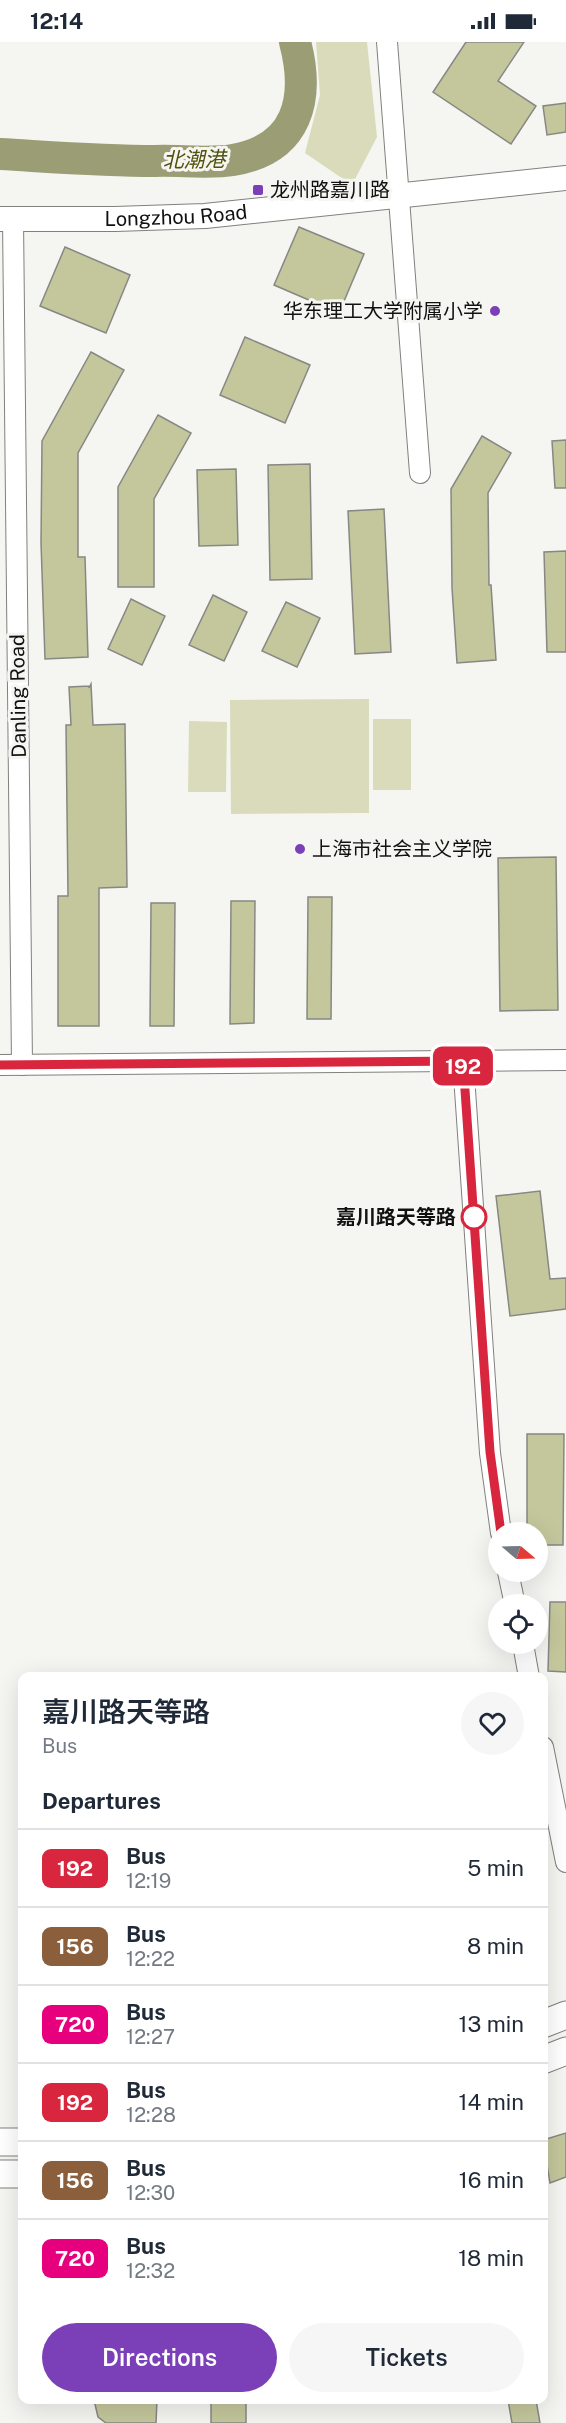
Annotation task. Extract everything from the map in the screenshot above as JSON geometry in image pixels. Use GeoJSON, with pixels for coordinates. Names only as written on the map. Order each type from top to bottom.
{"type":"FeatureCollection","features":[{"type":"Feature","properties":{"kind":"main road"},"geometry":{"type":"LineString","coordinates":[[548,2022],[566,2015]]}},
{"type":"Feature","properties":{"kind":"main road"},"geometry":{"type":"LineString","coordinates":[[548,2058],[566,2051]]}},
{"type":"Feature","properties":{"kind":"main road"},"geometry":{"type":"LineString","coordinates":[[0,2142],[18,2142]]}},
{"type":"Feature","properties":{"kind":"main road"},"geometry":{"type":"LineString","coordinates":[[0,2174],[18,2174]]}},
{"type":"Feature","properties":{"kind":"street"},"geometry":{"type":"LineString","coordinates":[[387,42],[420,473]]}},
{"type":"Feature","properties":{"kind":"street","name":"Longzhou Road"},"geometry":{"type":"LineString","coordinates":[[6,219],[127,219],[198,216],[566,178]]}},
{"type":"Feature","properties":{"kind":"street","name":"Danling Road"},"geometry":{"type":"LineString","coordinates":[[6,219],[22,1065]]}},
{"type":"Feature","properties":{"kind":"street"},"geometry":{"type":"LineString","coordinates":[[0,1065],[566,1060]]}},
{"type":"Feature","properties":{"kind":"street"},"geometry":{"type":"LineString","coordinates":[[463,1061],[490,1452],[500,1522]]}},
{"type":"Feature","properties":{"kind":"street"},"geometry":{"type":"LineString","coordinates":[[524,1654],[528,1672]]}},
{"type":"Feature","properties":{"kind":"street"},"geometry":{"type":"LineString","coordinates":[[548,1772],[566,1862]]}},
{"type":"Feature","properties":{"kind":"green space"},"geometry":{"type":"Polygon","coordinates":[[[316,42],[367,42],[377,137],[352,185],[305,153],[320,95],[316,42]]]}},
{"type":"Feature","properties":{"kind":"green space"},"geometry":{"type":"Polygon","coordinates":[[[369,699],[369,813],[231,814],[230,700],[369,699]]]}},
{"type":"Feature","properties":{"kind":"green space"},"geometry":{"type":"Polygon","coordinates":[[[373,719],[411,719],[411,790],[373,790],[373,719]]]}},
{"type":"Feature","properties":{"kind":"green space"},"geometry":{"type":"Polygon","coordinates":[[[189,721],[227,722],[226,792],[188,792],[189,721]]]}},
{"type":"Feature","properties":{"kind":"building"},"geometry":{"type":"Polygon","coordinates":[[[466,42],[524,42],[498,81],[536,106],[511,144],[433,92],[466,42]]]}},
{"type":"Feature","properties":{"kind":"building"},"geometry":{"type":"Polygon","coordinates":[[[566,103],[566,132],[547,135],[543,106],[566,103]]]}},
{"type":"Feature","properties":{"kind":"building"},"geometry":{"type":"Polygon","coordinates":[[[299,227],[364,254],[339,313],[274,285],[299,227]]]}},
{"type":"Feature","properties":{"kind":"building"},"geometry":{"type":"Polygon","coordinates":[[[65,247],[130,275],[106,333],[40,306],[65,247]]]}},
{"type":"Feature","properties":{"kind":"building"},"geometry":{"type":"Polygon","coordinates":[[[245,337],[310,365],[285,423],[220,395],[245,337]]]}},
{"type":"Feature","properties":{"kind":"building"},"geometry":{"type":"Polygon","coordinates":[[[91,352],[124,370],[78,453],[78,557],[85,557],[88,657],[45,659],[41,543],[42,441],[91,352]]]}},
{"type":"Feature","properties":{"kind":"building"},"geometry":{"type":"Polygon","coordinates":[[[158,415],[191,433],[154,499],[154,587],[118,587],[118,487],[158,415]]]}},
{"type":"Feature","properties":{"kind":"building"},"geometry":{"type":"Polygon","coordinates":[[[482,436],[511,453],[488,493],[489,585],[491,585],[496,660],[457,663],[452,588],[451,489],[482,436]]]}},
{"type":"Feature","properties":{"kind":"building"},"geometry":{"type":"Polygon","coordinates":[[[566,440],[566,488],[555,488],[552,441],[566,440]]]}},
{"type":"Feature","properties":{"kind":"building"},"geometry":{"type":"Polygon","coordinates":[[[310,464],[312,579],[270,580],[268,465],[310,464]]]}},
{"type":"Feature","properties":{"kind":"building"},"geometry":{"type":"Polygon","coordinates":[[[236,469],[238,545],[199,546],[197,470],[236,469]]]}},
{"type":"Feature","properties":{"kind":"building"},"geometry":{"type":"Polygon","coordinates":[[[384,509],[391,652],[355,654],[348,511],[384,509]]]}},
{"type":"Feature","properties":{"kind":"building"},"geometry":{"type":"Polygon","coordinates":[[[566,551],[566,652],[547,652],[544,552],[566,551]]]}},
{"type":"Feature","properties":{"kind":"building"},"geometry":{"type":"Polygon","coordinates":[[[213,595],[247,612],[224,661],[189,645],[213,595]]]}},
{"type":"Feature","properties":{"kind":"building"},"geometry":{"type":"Polygon","coordinates":[[[131,599],[165,616],[142,665],[108,649],[131,599]]]}},
{"type":"Feature","properties":{"kind":"building"},"geometry":{"type":"Polygon","coordinates":[[[286,602],[320,618],[297,667],[262,651],[286,602]]]}},
{"type":"Feature","properties":{"kind":"building"},"geometry":{"type":"Polygon","coordinates":[[[91,684],[93,725],[125,724],[127,887],[99,888],[99,1026],[58,1026],[58,896],[68,896],[66,725],[71,725],[69,687],[89,686],[89,688],[91,684]]]}},
{"type":"Feature","properties":{"kind":"building"},"geometry":{"type":"Polygon","coordinates":[[[556,857],[558,1010],[500,1011],[498,858],[556,857]]]}},
{"type":"Feature","properties":{"kind":"building"},"geometry":{"type":"Polygon","coordinates":[[[308,897],[332,897],[331,1019],[307,1019],[308,897]]]}},
{"type":"Feature","properties":{"kind":"building"},"geometry":{"type":"Polygon","coordinates":[[[231,901],[255,901],[254,1023],[230,1024],[231,901]]]}},
{"type":"Feature","properties":{"kind":"building"},"geometry":{"type":"Polygon","coordinates":[[[151,903],[175,903],[174,1026],[150,1026],[151,903]]]}},
{"type":"Feature","properties":{"kind":"building"},"geometry":{"type":"Polygon","coordinates":[[[540,1191],[550,1279],[566,1278],[566,1309],[510,1316],[496,1196],[540,1191]]]}},
{"type":"Feature","properties":{"kind":"building"},"geometry":{"type":"Polygon","coordinates":[[[527,1434],[564,1434],[563,1545],[548,1545],[548,1522],[527,1522],[527,1434]]]}},
{"type":"Feature","properties":{"kind":"building"},"geometry":{"type":"Polygon","coordinates":[[[550,1602],[566,1602],[566,1672],[548,1671],[550,1602]]]}},
{"type":"Feature","properties":{"kind":"building"},"geometry":{"type":"Polygon","coordinates":[[[566,2133],[566,2177],[550,2183],[548,2171],[548,2138],[566,2133]]]}},
{"type":"Feature","properties":{"kind":"building"},"geometry":{"type":"Polygon","coordinates":[[[95,2404],[157,2404],[156,2423],[106,2423],[98,2417],[95,2404]]]}},
{"type":"Feature","properties":{"kind":"building"},"geometry":{"type":"Polygon","coordinates":[[[211,2404],[246,2404],[246,2423],[211,2423],[211,2404]]]}},
{"type":"Feature","properties":{"kind":"building"},"geometry":{"type":"Polygon","coordinates":[[[509,2404],[537,2404],[540,2423],[512,2423],[509,2404]]]}},
{"type":"Feature","properties":{"kind":"waterway","name":"北潮港"},"geometry":{"type":"LineString","coordinates":[[0,154],[205,162],[233,160],[255,154],[272,145],[285,133],[294,118],[301,83],[295,42]]}},
{"type":"Feature","properties":{"kind":"bus line","name":"192"},"geometry":{"type":"LineString","coordinates":[[0,1065],[463,1061],[490,1452],[499,1522]]}},
{"type":"Feature","properties":{"kind":"place","name":"龙州路嘉川路"},"geometry":{"type":"Point","coordinates":[258,190]}},
{"type":"Feature","properties":{"kind":"place","name":"华东理工大学附属小学"},"geometry":{"type":"Point","coordinates":[495,311]}},
{"type":"Feature","properties":{"kind":"place","name":"上海市社会主义学院"},"geometry":{"type":"Point","coordinates":[300,849]}},
{"type":"Feature","properties":{"kind":"place","name":"嘉川路天等路"},"geometry":{"type":"Point","coordinates":[474,1217]}}]}
